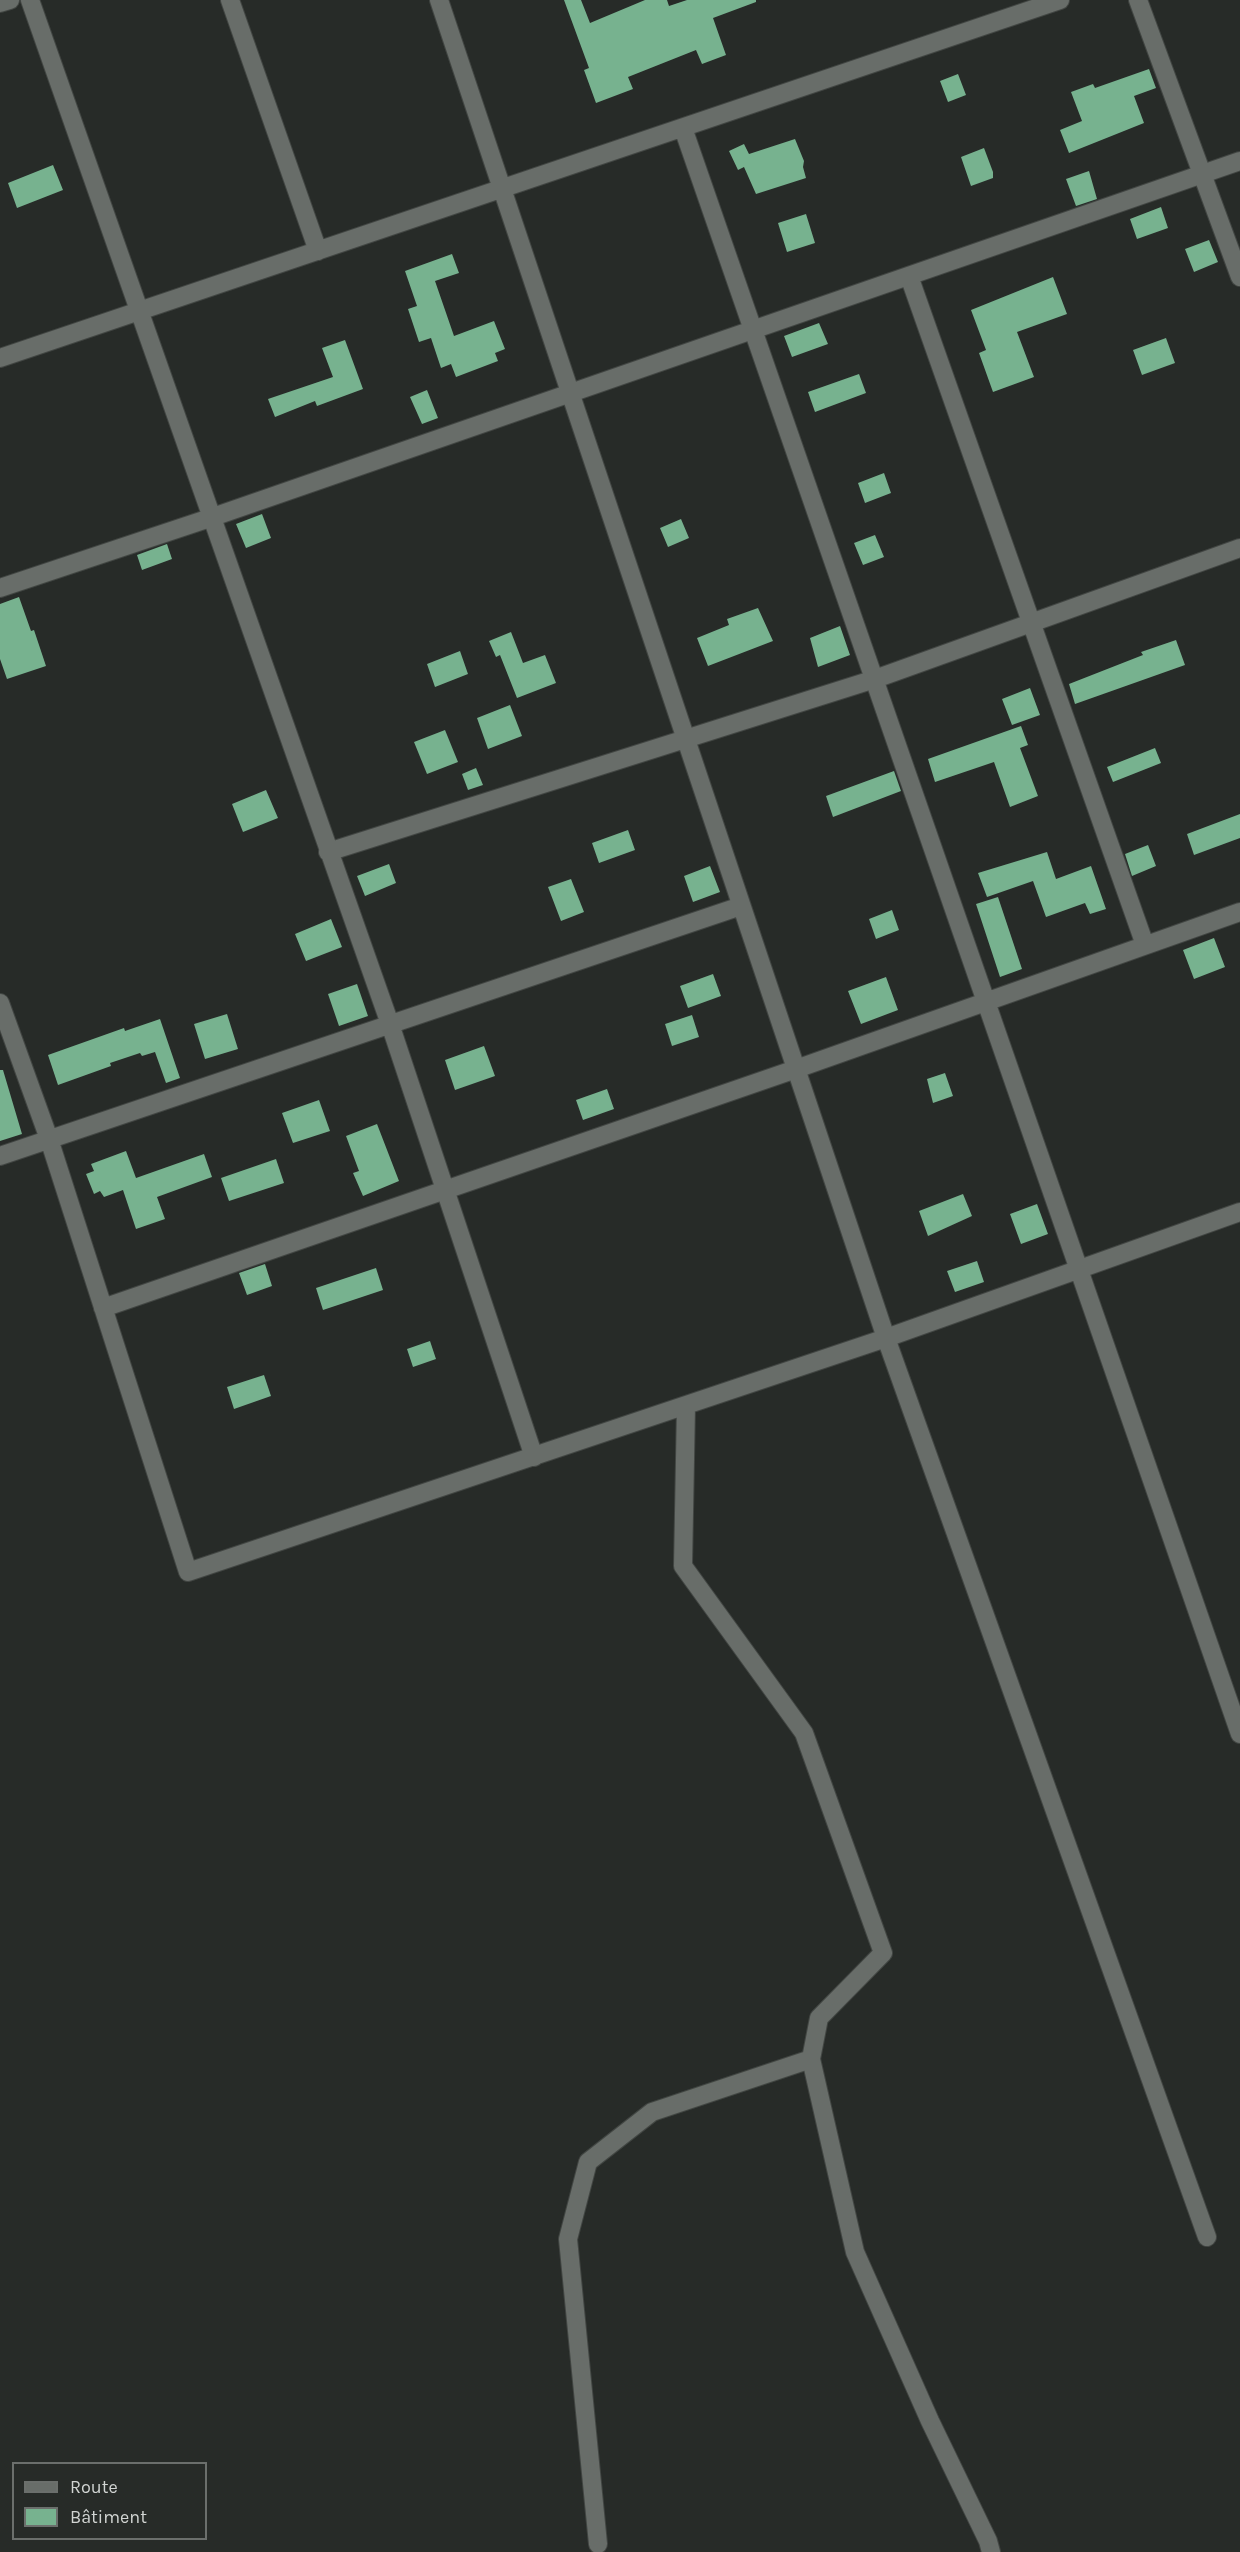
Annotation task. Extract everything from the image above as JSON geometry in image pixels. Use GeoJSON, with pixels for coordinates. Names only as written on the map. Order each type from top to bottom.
{"type":"FeatureCollection","features":[{"type":"Feature","properties":{"kind":"street"},"geometry":{"type":"LineString","coordinates":[[0,3],[10,0]]}},
{"type":"Feature","properties":{"kind":"street"},"geometry":{"type":"LineString","coordinates":[[30,0],[210,518],[390,1024],[534,1457]]}},
{"type":"Feature","properties":{"kind":"street"},"geometry":{"type":"LineString","coordinates":[[230,0],[318,251]]}},
{"type":"Feature","properties":{"kind":"street"},"geometry":{"type":"LineString","coordinates":[[439,0],[886,1338],[1207,2236]]}},
{"type":"Feature","properties":{"kind":"street"},"geometry":{"type":"LineString","coordinates":[[0,358],[1060,0]]}},
{"type":"Feature","properties":{"kind":"street"},"geometry":{"type":"LineString","coordinates":[[1138,0],[1240,277]]}},
{"type":"Feature","properties":{"kind":"street"},"geometry":{"type":"LineString","coordinates":[[683,128],[1240,1734]]}},
{"type":"Feature","properties":{"kind":"street"},"geometry":{"type":"LineString","coordinates":[[0,588],[210,518],[1240,161]]}},
{"type":"Feature","properties":{"kind":"street"},"geometry":{"type":"LineString","coordinates":[[909,276],[1145,945]]}},
{"type":"Feature","properties":{"kind":"street"},"geometry":{"type":"LineString","coordinates":[[328,852],[875,679],[1240,548]]}},
{"type":"Feature","properties":{"kind":"street"},"geometry":{"type":"LineString","coordinates":[[0,1156],[741,906]]}},
{"type":"Feature","properties":{"kind":"street"},"geometry":{"type":"LineString","coordinates":[[103,1308],[796,1069],[1240,912]]}},
{"type":"Feature","properties":{"kind":"street"},"geometry":{"type":"LineString","coordinates":[[0,1003],[49,1139],[188,1572],[886,1338],[1240,1212]]}},
{"type":"Feature","properties":{"kind":"street"},"geometry":{"type":"LineString","coordinates":[[686,1406],[683,1566],[804,1733],[883,1953],[819,2018],[812,2059],[855,2252],[930,2421],[988,2541],[991,2552]]}},
{"type":"Feature","properties":{"kind":"street"},"geometry":{"type":"LineString","coordinates":[[598,2544],[568,2239],[588,2162],[652,2112],[812,2059]]}},
{"type":"Feature","properties":{"kind":"building"},"geometry":{"type":"Polygon","coordinates":[[[564,0],[581,0],[590,23],[645,0],[667,0],[669,6],[687,0],[756,0],[756,2],[713,18],[726,55],[702,64],[696,50],[628,77],[633,89],[596,103],[584,70],[589,68],[564,0]]]}},
{"type":"Feature","properties":{"kind":"building"},"geometry":{"type":"Polygon","coordinates":[[[1149,69],[1156,88],[1134,96],[1144,123],[1069,153],[1060,130],[1082,121],[1071,92],[1093,84],[1095,88],[1149,69]]]}},
{"type":"Feature","properties":{"kind":"building"},"geometry":{"type":"Polygon","coordinates":[[[958,74],[966,95],[948,102],[940,81],[958,74]]]}},
{"type":"Feature","properties":{"kind":"building"},"geometry":{"type":"Polygon","coordinates":[[[795,139],[804,161],[806,178],[756,194],[744,167],[738,170],[729,151],[744,144],[749,154],[795,139]]]}},
{"type":"Feature","properties":{"kind":"building"},"geometry":{"type":"Polygon","coordinates":[[[984,148],[993,178],[971,186],[961,157],[984,148]]]}},
{"type":"Feature","properties":{"kind":"building"},"geometry":{"type":"Polygon","coordinates":[[[53,165],[63,190],[17,208],[8,183],[53,165]]]}},
{"type":"Feature","properties":{"kind":"building"},"geometry":{"type":"Polygon","coordinates":[[[1089,171],[1097,199],[1076,206],[1066,179],[1089,171]]]}},
{"type":"Feature","properties":{"kind":"building"},"geometry":{"type":"Polygon","coordinates":[[[1161,207],[1168,228],[1137,239],[1130,219],[1161,207]]]}},
{"type":"Feature","properties":{"kind":"building"},"geometry":{"type":"Polygon","coordinates":[[[806,214],[815,243],[787,252],[778,223],[806,214]]]}},
{"type":"Feature","properties":{"kind":"building"},"geometry":{"type":"Polygon","coordinates":[[[1209,240],[1218,262],[1194,272],[1185,249],[1209,240]]]}},
{"type":"Feature","properties":{"kind":"building"},"geometry":{"type":"Polygon","coordinates":[[[452,254],[459,273],[435,281],[454,336],[494,321],[505,349],[495,353],[498,361],[456,377],[451,364],[441,368],[431,338],[419,342],[408,309],[417,306],[405,271],[452,254]]]}},
{"type":"Feature","properties":{"kind":"building"},"geometry":{"type":"Polygon","coordinates":[[[1053,277],[1067,314],[1017,332],[1034,377],[993,392],[979,353],[986,350],[971,310],[1053,277]]]}},
{"type":"Feature","properties":{"kind":"building"},"geometry":{"type":"Polygon","coordinates":[[[819,323],[828,344],[792,357],[784,336],[819,323]]]}},
{"type":"Feature","properties":{"kind":"building"},"geometry":{"type":"Polygon","coordinates":[[[1166,338],[1175,363],[1142,375],[1133,350],[1166,338]]]}},
{"type":"Feature","properties":{"kind":"building"},"geometry":{"type":"Polygon","coordinates":[[[345,340],[363,389],[317,406],[315,401],[275,417],[268,399],[333,377],[322,348],[345,340]]]}},
{"type":"Feature","properties":{"kind":"building"},"geometry":{"type":"Polygon","coordinates":[[[859,374],[866,393],[815,412],[808,392],[859,374]]]}},
{"type":"Feature","properties":{"kind":"building"},"geometry":{"type":"Polygon","coordinates":[[[427,390],[438,418],[422,424],[410,397],[427,390]]]}},
{"type":"Feature","properties":{"kind":"building"},"geometry":{"type":"Polygon","coordinates":[[[884,473],[891,493],[865,503],[858,483],[884,473]]]}},
{"type":"Feature","properties":{"kind":"building"},"geometry":{"type":"Polygon","coordinates":[[[262,514],[271,538],[246,548],[236,524],[262,514]]]}},
{"type":"Feature","properties":{"kind":"building"},"geometry":{"type":"Polygon","coordinates":[[[681,519],[689,538],[668,547],[660,528],[681,519]]]}},
{"type":"Feature","properties":{"kind":"building"},"geometry":{"type":"Polygon","coordinates":[[[875,535],[884,557],[863,565],[854,543],[875,535]]]}},
{"type":"Feature","properties":{"kind":"building"},"geometry":{"type":"Polygon","coordinates":[[[167,544],[172,559],[142,570],[137,555],[167,544]]]}},
{"type":"Feature","properties":{"kind":"building"},"geometry":{"type":"Polygon","coordinates":[[[19,597],[31,631],[34,630],[46,666],[7,679],[0,659],[0,604],[19,597]]]}},
{"type":"Feature","properties":{"kind":"building"},"geometry":{"type":"Polygon","coordinates":[[[758,608],[773,641],[708,666],[697,638],[729,625],[727,619],[758,608]]]}},
{"type":"Feature","properties":{"kind":"building"},"geometry":{"type":"Polygon","coordinates":[[[840,626],[850,655],[818,667],[810,638],[840,626]]]}},
{"type":"Feature","properties":{"kind":"building"},"geometry":{"type":"Polygon","coordinates":[[[511,632],[523,663],[545,655],[556,683],[517,698],[500,655],[496,657],[489,641],[511,632]]]}},
{"type":"Feature","properties":{"kind":"building"},"geometry":{"type":"Polygon","coordinates":[[[1176,640],[1185,665],[1075,704],[1069,684],[1143,655],[1141,652],[1176,640]]]}},
{"type":"Feature","properties":{"kind":"building"},"geometry":{"type":"Polygon","coordinates":[[[460,651],[468,674],[435,687],[427,664],[460,651]]]}},
{"type":"Feature","properties":{"kind":"building"},"geometry":{"type":"Polygon","coordinates":[[[1030,688],[1040,715],[1012,725],[1002,699],[1030,688]]]}},
{"type":"Feature","properties":{"kind":"building"},"geometry":{"type":"Polygon","coordinates":[[[510,705],[522,736],[488,749],[477,718],[510,705]]]}},
{"type":"Feature","properties":{"kind":"building"},"geometry":{"type":"Polygon","coordinates":[[[1021,726],[1028,745],[1020,748],[1038,796],[1010,807],[994,762],[935,782],[928,759],[1021,726]]]}},
{"type":"Feature","properties":{"kind":"building"},"geometry":{"type":"Polygon","coordinates":[[[445,730],[458,762],[427,774],[414,742],[445,730]]]}},
{"type":"Feature","properties":{"kind":"building"},"geometry":{"type":"Polygon","coordinates":[[[1155,748],[1161,763],[1113,782],[1107,767],[1155,748]]]}},
{"type":"Feature","properties":{"kind":"building"},"geometry":{"type":"Polygon","coordinates":[[[476,768],[483,785],[468,790],[462,774],[476,768]]]}},
{"type":"Feature","properties":{"kind":"building"},"geometry":{"type":"Polygon","coordinates":[[[894,771],[901,791],[833,817],[826,796],[894,771]]]}},
{"type":"Feature","properties":{"kind":"building"},"geometry":{"type":"Polygon","coordinates":[[[266,790],[278,818],[243,832],[232,804],[266,790]]]}},
{"type":"Feature","properties":{"kind":"building"},"geometry":{"type":"Polygon","coordinates":[[[1240,814],[1240,838],[1194,855],[1187,834],[1240,814]]]}},
{"type":"Feature","properties":{"kind":"building"},"geometry":{"type":"Polygon","coordinates":[[[628,830],[635,850],[599,863],[592,843],[628,830]]]}},
{"type":"Feature","properties":{"kind":"building"},"geometry":{"type":"Polygon","coordinates":[[[1148,845],[1156,866],[1132,876],[1125,854],[1148,845]]]}},
{"type":"Feature","properties":{"kind":"building"},"geometry":{"type":"Polygon","coordinates":[[[1047,852],[1056,879],[1091,866],[1106,909],[1090,914],[1085,903],[1046,917],[1033,881],[987,897],[978,873],[1047,852]]]}},
{"type":"Feature","properties":{"kind":"building"},"geometry":{"type":"Polygon","coordinates":[[[389,864],[396,883],[365,896],[357,876],[389,864]]]}},
{"type":"Feature","properties":{"kind":"building"},"geometry":{"type":"Polygon","coordinates":[[[710,866],[720,892],[693,902],[684,876],[710,866]]]}},
{"type":"Feature","properties":{"kind":"building"},"geometry":{"type":"Polygon","coordinates":[[[571,879],[584,912],[561,921],[548,887],[571,879]]]}},
{"type":"Feature","properties":{"kind":"building"},"geometry":{"type":"Polygon","coordinates":[[[998,897],[1022,969],[1000,977],[976,904],[998,897]]]}},
{"type":"Feature","properties":{"kind":"building"},"geometry":{"type":"Polygon","coordinates":[[[892,910],[899,930],[876,939],[869,919],[892,910]]]}},
{"type":"Feature","properties":{"kind":"building"},"geometry":{"type":"Polygon","coordinates":[[[331,919],[342,947],[306,961],[295,934],[331,919]]]}},
{"type":"Feature","properties":{"kind":"building"},"geometry":{"type":"Polygon","coordinates":[[[1214,938],[1225,967],[1194,979],[1183,950],[1214,938]]]}},
{"type":"Feature","properties":{"kind":"building"},"geometry":{"type":"Polygon","coordinates":[[[713,974],[721,996],[688,1008],[680,986],[713,974]]]}},
{"type":"Feature","properties":{"kind":"building"},"geometry":{"type":"Polygon","coordinates":[[[886,977],[898,1010],[861,1024],[848,991],[886,977]]]}},
{"type":"Feature","properties":{"kind":"building"},"geometry":{"type":"Polygon","coordinates":[[[357,984],[368,1016],[339,1026],[328,994],[357,984]]]}},
{"type":"Feature","properties":{"kind":"building"},"geometry":{"type":"Polygon","coordinates":[[[227,1014],[238,1049],[205,1059],[194,1024],[227,1014]]]}},
{"type":"Feature","properties":{"kind":"building"},"geometry":{"type":"Polygon","coordinates":[[[692,1015],[699,1037],[672,1046],[665,1024],[692,1015]]]}},
{"type":"Feature","properties":{"kind":"building"},"geometry":{"type":"Polygon","coordinates":[[[160,1019],[180,1078],[166,1083],[155,1052],[142,1056],[140,1053],[110,1063],[111,1066],[58,1085],[48,1055],[124,1028],[125,1031],[160,1019]]]}},
{"type":"Feature","properties":{"kind":"building"},"geometry":{"type":"Polygon","coordinates":[[[484,1046],[495,1076],[455,1090],[445,1060],[484,1046]]]}},
{"type":"Feature","properties":{"kind":"building"},"geometry":{"type":"Polygon","coordinates":[[[0,1070],[3,1070],[22,1134],[0,1141],[0,1070]]]}},
{"type":"Feature","properties":{"kind":"building"},"geometry":{"type":"Polygon","coordinates":[[[945,1073],[953,1096],[933,1103],[927,1079],[945,1073]]]}},
{"type":"Feature","properties":{"kind":"building"},"geometry":{"type":"Polygon","coordinates":[[[607,1089],[614,1109],[583,1120],[576,1100],[607,1089]]]}},
{"type":"Feature","properties":{"kind":"building"},"geometry":{"type":"Polygon","coordinates":[[[319,1100],[330,1131],[293,1143],[282,1113],[319,1100]]]}},
{"type":"Feature","properties":{"kind":"building"},"geometry":{"type":"Polygon","coordinates":[[[377,1124],[399,1181],[363,1196],[353,1173],[359,1171],[346,1136],[377,1124]]]}},
{"type":"Feature","properties":{"kind":"building"},"geometry":{"type":"Polygon","coordinates":[[[126,1151],[136,1178],[204,1154],[212,1177],[157,1197],[165,1219],[136,1229],[123,1190],[104,1197],[100,1191],[94,1194],[86,1174],[94,1171],[91,1164],[126,1151]]]}},
{"type":"Feature","properties":{"kind":"building"},"geometry":{"type":"Polygon","coordinates":[[[276,1159],[284,1183],[229,1201],[221,1178],[276,1159]]]}},
{"type":"Feature","properties":{"kind":"building"},"geometry":{"type":"Polygon","coordinates":[[[963,1194],[972,1216],[928,1236],[919,1211],[963,1194]]]}},
{"type":"Feature","properties":{"kind":"building"},"geometry":{"type":"Polygon","coordinates":[[[1037,1204],[1048,1234],[1021,1244],[1010,1214],[1037,1204]]]}},
{"type":"Feature","properties":{"kind":"building"},"geometry":{"type":"Polygon","coordinates":[[[977,1261],[984,1282],[955,1292],[947,1271],[977,1261]]]}},
{"type":"Feature","properties":{"kind":"building"},"geometry":{"type":"Polygon","coordinates":[[[265,1264],[272,1286],[247,1295],[239,1273],[265,1264]]]}},
{"type":"Feature","properties":{"kind":"building"},"geometry":{"type":"Polygon","coordinates":[[[376,1268],[383,1290],[323,1310],[316,1288],[376,1268]]]}},
{"type":"Feature","properties":{"kind":"building"},"geometry":{"type":"Polygon","coordinates":[[[430,1341],[436,1359],[413,1367],[407,1349],[430,1341]]]}},
{"type":"Feature","properties":{"kind":"building"},"geometry":{"type":"Polygon","coordinates":[[[264,1375],[271,1396],[234,1409],[227,1387],[264,1375]]]}}]}
